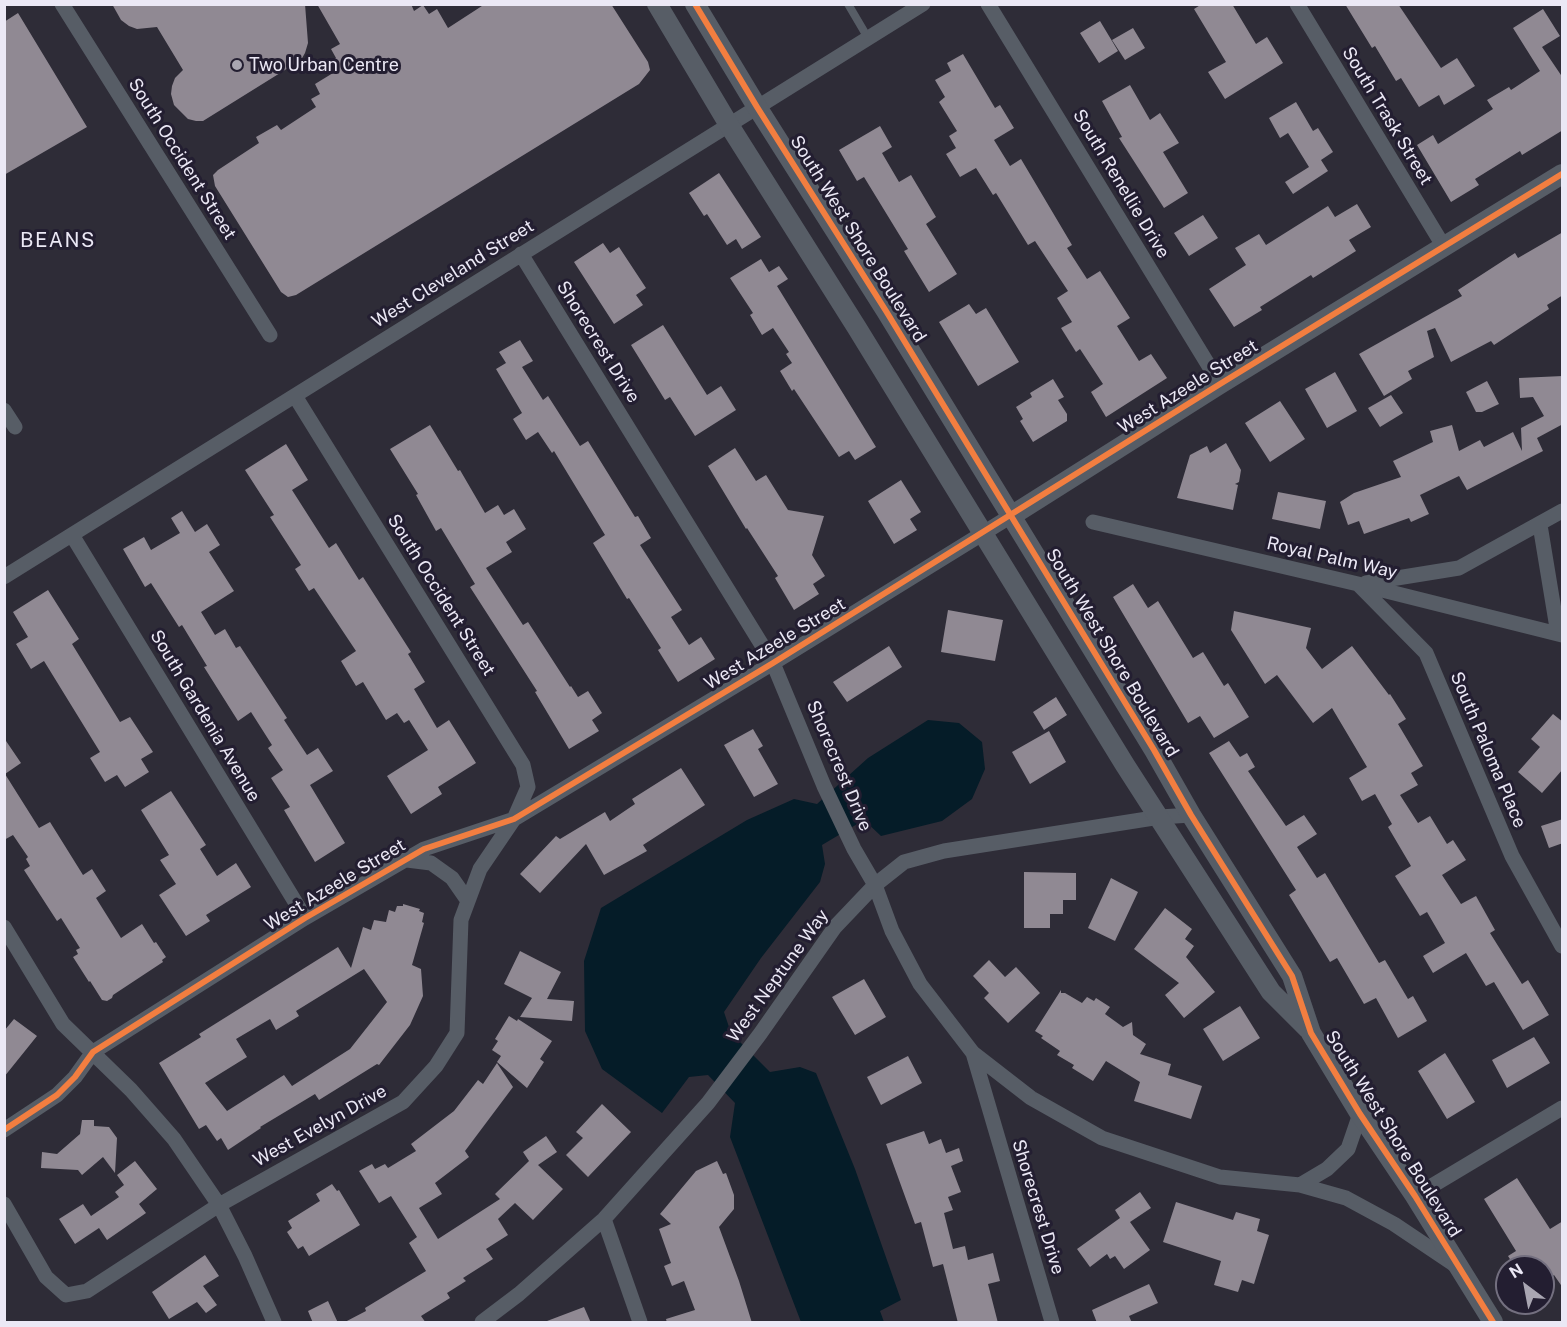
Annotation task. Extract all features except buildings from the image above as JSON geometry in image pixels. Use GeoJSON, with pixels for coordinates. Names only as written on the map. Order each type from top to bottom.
{"type":"FeatureCollection","features":[{"type":"Feature","properties":{"kind":"street","name":"South Occident Street"},"geometry":{"type":"LineString","coordinates":[[62,4],[270,334]]}},
{"type":"Feature","properties":{"kind":"street","name":"South West Shore Boulevard"},"geometry":{"type":"LineString","coordinates":[[657,4],[729,125],[857,328],[1125,765],[1271,992],[1311,1033]]}},
{"type":"Feature","properties":{"kind":"street","name":"South West Shore Boulevard"},"geometry":{"type":"LineString","coordinates":[[696,4],[757,107],[886,311],[1154,750],[1191,815],[1292,976],[1311,1033],[1493,1323]]}},
{"type":"Feature","properties":{"kind":"street","name":"West Cleveland Street"},"geometry":{"type":"LineString","coordinates":[[4,577],[923,4]]}},
{"type":"Feature","properties":{"kind":"street","name":"South Renellie Drive"},"geometry":{"type":"LineString","coordinates":[[988,4],[1220,384]]}},
{"type":"Feature","properties":{"kind":"street","name":"South Trask Street"},"geometry":{"type":"LineString","coordinates":[[1297,4],[1444,247]]}},
{"type":"Feature","properties":{"kind":"street","name":"West Azeele Street"},"geometry":{"type":"LineString","coordinates":[[4,1130],[57,1095],[75,1077],[93,1052],[305,918],[424,849],[514,819],[773,663],[1220,384],[1563,174]]}},
{"type":"Feature","properties":{"kind":"street","name":"Shorecrest Drive"},"geometry":{"type":"LineString","coordinates":[[521,254],[773,663],[825,786],[854,849],[875,885],[892,931],[920,984],[973,1053],[1052,1323]]}},
{"type":"Feature","properties":{"kind":"street","name":"South Occident Street"},"geometry":{"type":"LineString","coordinates":[[295,396],[523,765],[528,787],[514,819]]}},
{"type":"Feature","properties":{"kind":"street"},"geometry":{"type":"LineString","coordinates":[[4,410],[15,427]]}},
{"type":"Feature","properties":{"kind":"street"},"geometry":{"type":"LineString","coordinates":[[1358,584],[1459,568],[1563,511]]}},
{"type":"Feature","properties":{"kind":"street","name":"Royal Palm Way"},"geometry":{"type":"LineString","coordinates":[[1093,522],[1560,634]]}},
{"type":"Feature","properties":{"kind":"street"},"geometry":{"type":"LineString","coordinates":[[1540,525],[1560,634]]}},
{"type":"Feature","properties":{"kind":"street","name":"South Gardenia Avenue"},"geometry":{"type":"LineString","coordinates":[[72,535],[305,918]]}},
{"type":"Feature","properties":{"kind":"street","name":"South Paloma Place"},"geometry":{"type":"LineString","coordinates":[[1358,584],[1425,653],[1512,856],[1563,946]]}},
{"type":"Feature","properties":{"kind":"street","name":"West Neptune Way"},"geometry":{"type":"LineString","coordinates":[[482,1323],[519,1294],[604,1219],[708,1103],[835,927],[875,885],[904,862],[944,851],[1160,817],[1191,815]]}},
{"type":"Feature","properties":{"kind":"street","name":"West Evelyn Drive"},"geometry":{"type":"LineString","coordinates":[[4,1204],[46,1278],[66,1295],[87,1291],[219,1205],[403,1102],[436,1066],[456,1033],[461,920],[480,869],[514,819]]}},
{"type":"Feature","properties":{"kind":"street"},"geometry":{"type":"LineString","coordinates":[[407,860],[431,863],[452,878],[468,901]]}},
{"type":"Feature","properties":{"kind":"street"},"geometry":{"type":"LineString","coordinates":[[4,927],[63,1024],[131,1090],[174,1139],[219,1205],[245,1256],[273,1323]]}},
{"type":"Feature","properties":{"kind":"street"},"geometry":{"type":"LineString","coordinates":[[973,1053],[1031,1098],[1102,1138],[1220,1177],[1300,1185],[1346,1198],[1394,1224],[1460,1269]]}},
{"type":"Feature","properties":{"kind":"street"},"geometry":{"type":"LineString","coordinates":[[1415,1196],[1563,1108]]}},
{"type":"Feature","properties":{"kind":"street"},"geometry":{"type":"LineString","coordinates":[[1300,1185],[1327,1169],[1348,1149],[1360,1114]]}},
{"type":"Feature","properties":{"kind":"street"},"geometry":{"type":"LineString","coordinates":[[604,1219],[640,1323]]}},
{"type":"Feature","properties":{"kind":"lane"},"geometry":{"type":"LineString","coordinates":[[848,4],[868,38]]}},
{"type":"Feature","properties":{"kind":"water"},"geometry":{"type":"Polygon","coordinates":[[[928,720],[959,723],[982,742],[985,769],[972,799],[942,821],[881,836],[864,820],[822,845],[825,864],[820,882],[761,958],[724,1012],[731,1033],[770,1072],[800,1067],[816,1073],[855,1169],[901,1300],[880,1311],[884,1322],[801,1322],[730,1137],[735,1103],[708,1075],[689,1077],[662,1113],[602,1069],[585,1031],[584,961],[601,908],[747,820],[794,799],[817,804],[868,758],[928,720]]]}},
{"type":"Feature","properties":{"kind":"cycle path"},"geometry":{"type":"LineString","coordinates":[[695,4],[886,311],[1154,750],[1191,815],[1292,976],[1311,1033],[1493,1322]]}},
{"type":"Feature","properties":{"kind":"cycle path"},"geometry":{"type":"LineString","coordinates":[[4,1130],[57,1095],[75,1077],[93,1052],[305,918],[424,849],[514,819],[773,663],[1562,174]]}},
{"type":"Feature","properties":{"kind":"place","name":"Two Urban Centre"},"geometry":{"type":"Point","coordinates":[237,65]}},
{"type":"Feature","properties":{"kind":"district","name":"BEANS"},"geometry":{"type":"Point","coordinates":[58,241]}}]}
